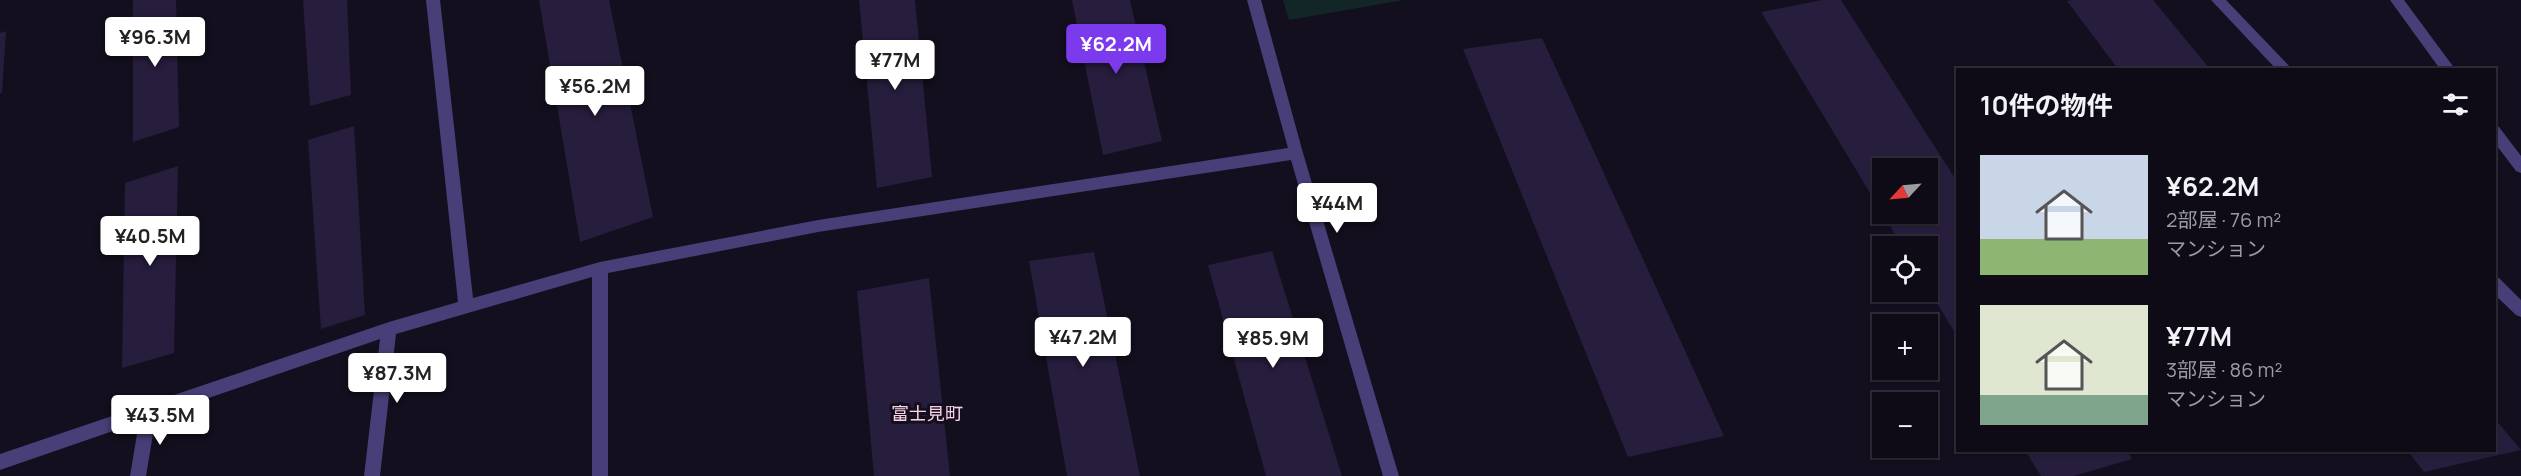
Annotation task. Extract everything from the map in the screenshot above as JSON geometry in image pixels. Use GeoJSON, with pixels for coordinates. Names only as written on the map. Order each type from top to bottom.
{"type":"FeatureCollection","features":[{"type":"Feature","properties":{"kind":"street"},"geometry":{"type":"LineString","coordinates":[[433,0],[466,305]]}},
{"type":"Feature","properties":{"kind":"street"},"geometry":{"type":"LineString","coordinates":[[1254,0],[1296,153],[1391,476]]}},
{"type":"Feature","properties":{"kind":"street"},"geometry":{"type":"LineString","coordinates":[[2218,0],[2284,68]]}},
{"type":"Feature","properties":{"kind":"street"},"geometry":{"type":"LineString","coordinates":[[2397,0],[2447,68]]}},
{"type":"Feature","properties":{"kind":"street"},"geometry":{"type":"LineString","coordinates":[[2496,134],[2521,167]]}},
{"type":"Feature","properties":{"kind":"street"},"geometry":{"type":"LineString","coordinates":[[0,462],[388,329],[600,268],[818,226],[1296,153]]}},
{"type":"Feature","properties":{"kind":"street"},"geometry":{"type":"LineString","coordinates":[[600,268],[600,476]]}},
{"type":"Feature","properties":{"kind":"street"},"geometry":{"type":"LineString","coordinates":[[2496,285],[2521,310]]}},
{"type":"Feature","properties":{"kind":"street"},"geometry":{"type":"LineString","coordinates":[[372,476],[388,329]]}},
{"type":"Feature","properties":{"kind":"street"},"geometry":{"type":"LineString","coordinates":[[138,476],[149,410]]}},
{"type":"Feature","properties":{"kind":"green space"},"geometry":{"type":"Polygon","coordinates":[[[1283,0],[1404,0],[1289,20],[1283,0]]]}},
{"type":"Feature","properties":{"kind":"building"},"geometry":{"type":"Polygon","coordinates":[[[133,0],[176,0],[179,127],[133,142],[133,0]]]}},
{"type":"Feature","properties":{"kind":"building"},"geometry":{"type":"Polygon","coordinates":[[[303,0],[347,0],[351,95],[310,106],[303,0]]]}},
{"type":"Feature","properties":{"kind":"building"},"geometry":{"type":"Polygon","coordinates":[[[539,0],[609,0],[653,217],[580,242],[539,0]]]}},
{"type":"Feature","properties":{"kind":"building"},"geometry":{"type":"Polygon","coordinates":[[[859,0],[915,0],[932,177],[877,188],[859,0]]]}},
{"type":"Feature","properties":{"kind":"building"},"geometry":{"type":"Polygon","coordinates":[[[1072,0],[1130,0],[1162,141],[1103,155],[1072,0]]]}},
{"type":"Feature","properties":{"kind":"building"},"geometry":{"type":"Polygon","coordinates":[[[1822,0],[1841,0],[1956,180],[1956,335],[1936,302],[1938,236],[1896,236],[1889,224],[1938,224],[1938,158],[1872,158],[1872,196],[1761,12],[1822,0]]]}},
{"type":"Feature","properties":{"kind":"building"},"geometry":{"type":"Polygon","coordinates":[[[2153,0],[2209,68],[2117,68],[2067,1],[2153,0]]]}},
{"type":"Feature","properties":{"kind":"building"},"geometry":{"type":"Polygon","coordinates":[[[6,31],[2,93],[0,93],[0,33],[6,31]]]}},
{"type":"Feature","properties":{"kind":"building"},"geometry":{"type":"Polygon","coordinates":[[[1542,38],[1724,436],[1628,457],[1463,49],[1542,38]]]}},
{"type":"Feature","properties":{"kind":"building"},"geometry":{"type":"Polygon","coordinates":[[[354,126],[365,315],[321,329],[308,140],[354,126]]]}},
{"type":"Feature","properties":{"kind":"building"},"geometry":{"type":"Polygon","coordinates":[[[178,166],[174,353],[122,368],[125,183],[178,166]]]}},
{"type":"Feature","properties":{"kind":"building"},"geometry":{"type":"Polygon","coordinates":[[[1272,251],[1342,476],[1266,476],[1208,265],[1272,251]]]}},
{"type":"Feature","properties":{"kind":"building"},"geometry":{"type":"Polygon","coordinates":[[[1094,252],[1140,476],[1067,476],[1029,261],[1094,252]]]}},
{"type":"Feature","properties":{"kind":"building"},"geometry":{"type":"Polygon","coordinates":[[[929,278],[950,476],[874,476],[857,291],[929,278]]]}},
{"type":"Feature","properties":{"kind":"building"},"geometry":{"type":"Polygon","coordinates":[[[2496,420],[2521,450],[2424,472],[2409,452],[2496,452],[2496,420]]]}},
{"type":"Feature","properties":{"kind":"building"},"geometry":{"type":"Polygon","coordinates":[[[2026,452],[2128,452],[2132,459],[2074,476],[2041,476],[2026,452]]]}},
{"type":"Feature","properties":{"kind":"district","name":"富士見町"},"geometry":{"type":"Point","coordinates":[927,414]}}]}
